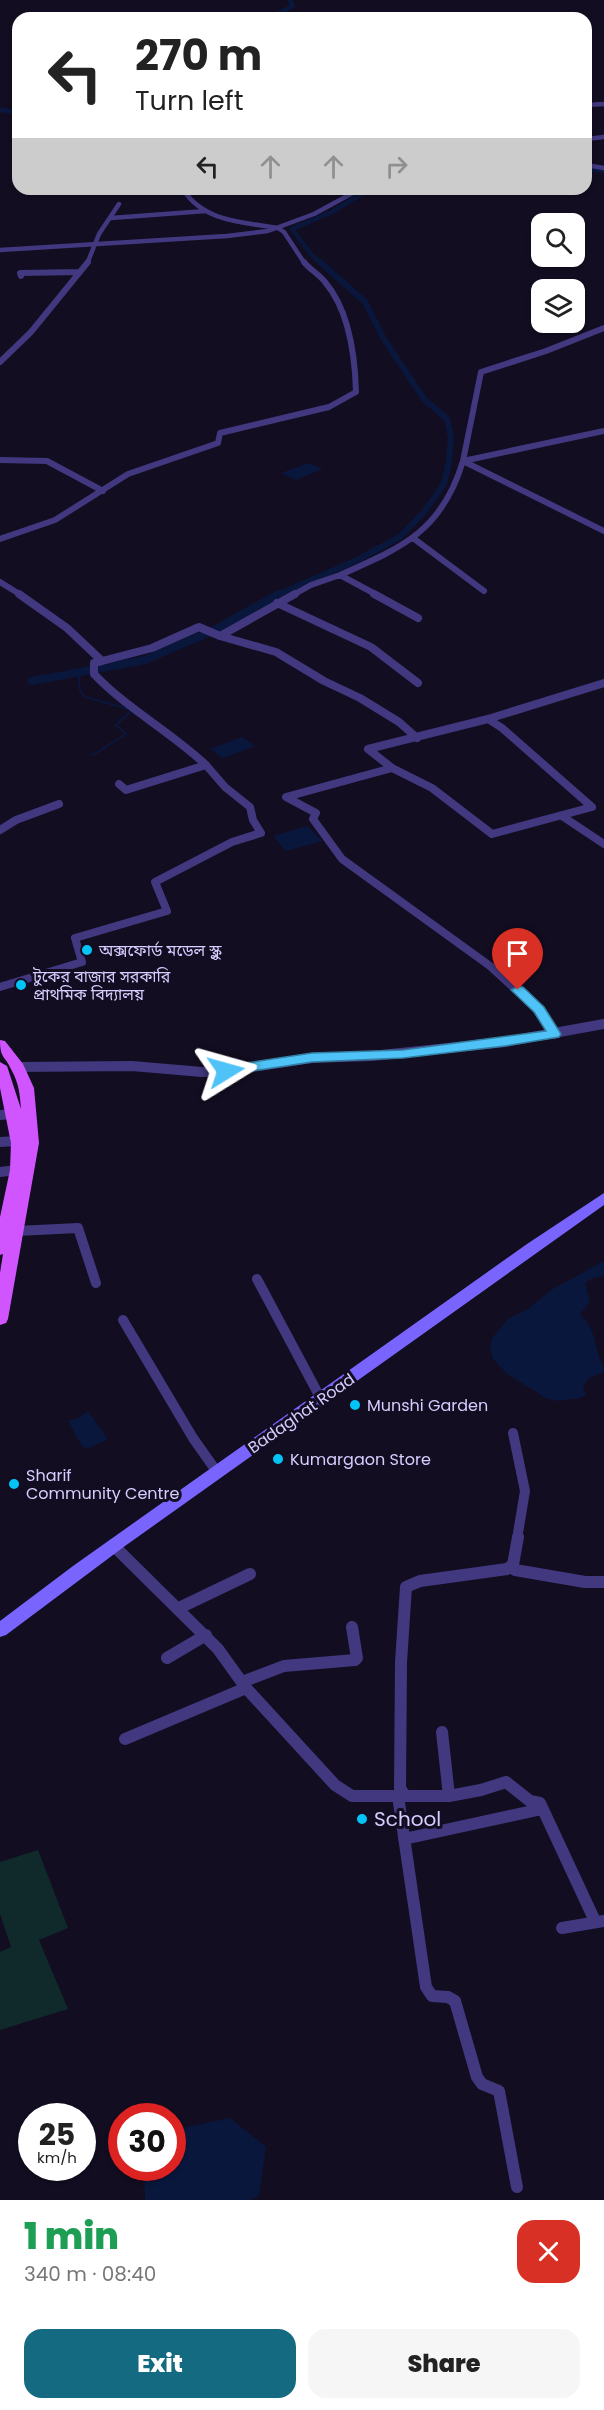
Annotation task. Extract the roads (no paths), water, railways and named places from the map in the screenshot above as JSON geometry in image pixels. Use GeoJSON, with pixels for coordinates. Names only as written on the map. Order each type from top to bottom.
{"type":"FeatureCollection","features":[{"type":"Feature","properties":{"kind":"main road"},"geometry":{"type":"LineString","coordinates":[[0,1044],[18,1067],[27,1088],[31,1143],[0,1319]]}},
{"type":"Feature","properties":{"kind":"main road"},"geometry":{"type":"LineString","coordinates":[[0,1066],[10,1092],[7,1114],[18,1141],[8,1171],[0,1250]]}},
{"type":"Feature","properties":{"kind":"main road","name":"Badaghat Road"},"geometry":{"type":"LineString","coordinates":[[0,1630],[113,1545],[321,1399],[532,1246],[604,1198]]}},
{"type":"Feature","properties":{"kind":"street"},"geometry":{"type":"LineString","coordinates":[[0,538],[55,520],[128,474],[218,443],[220,433],[329,407],[356,392],[357,373],[353,354],[336,300],[324,281],[310,270],[278,228],[236,222],[206,211],[186,195]]}},
{"type":"Feature","properties":{"kind":"street"},"geometry":{"type":"LineString","coordinates":[[0,250],[227,236],[278,228],[314,214],[349,195]]}},
{"type":"Feature","properties":{"kind":"street"},"geometry":{"type":"LineString","coordinates":[[0,362],[31,332],[87,264],[99,234],[119,204]]}},
{"type":"Feature","properties":{"kind":"street"},"geometry":{"type":"LineString","coordinates":[[111,218],[206,211]]}},
{"type":"Feature","properties":{"kind":"street"},"geometry":{"type":"LineString","coordinates":[[21,276],[20,273],[80,272]]}},
{"type":"Feature","properties":{"kind":"street"},"geometry":{"type":"LineString","coordinates":[[219,635],[311,585],[383,556],[424,531],[457,486],[481,372],[546,351],[604,328]]}},
{"type":"Feature","properties":{"kind":"street"},"geometry":{"type":"LineString","coordinates":[[463,461],[604,431]]}},
{"type":"Feature","properties":{"kind":"street"},"geometry":{"type":"LineString","coordinates":[[0,460],[47,461],[103,490]]}},
{"type":"Feature","properties":{"kind":"street"},"geometry":{"type":"LineString","coordinates":[[463,461],[553,503],[604,531]]}},
{"type":"Feature","properties":{"kind":"street"},"geometry":{"type":"LineString","coordinates":[[413,538],[484,591]]}},
{"type":"Feature","properties":{"kind":"street"},"geometry":{"type":"LineString","coordinates":[[340,575],[418,618]]}},
{"type":"Feature","properties":{"kind":"street"},"geometry":{"type":"LineString","coordinates":[[0,582],[57,619],[88,645],[98,662],[94,674],[107,688],[180,741],[206,765],[225,787],[250,807],[253,820],[261,833],[232,842],[155,882],[167,911],[75,938],[82,962],[0,987]]}},
{"type":"Feature","properties":{"kind":"street"},"geometry":{"type":"LineString","coordinates":[[277,603],[371,647],[418,683]]}},
{"type":"Feature","properties":{"kind":"street"},"geometry":{"type":"LineString","coordinates":[[98,662],[132,654],[201,627],[219,635],[276,652],[324,681],[370,704],[399,722],[417,738]]}},
{"type":"Feature","properties":{"kind":"street"},"geometry":{"type":"LineString","coordinates":[[488,719],[502,728],[592,805],[590,808],[492,834],[433,788],[414,776],[392,768],[368,749],[488,719],[604,682]]}},
{"type":"Feature","properties":{"kind":"street"},"geometry":{"type":"LineString","coordinates":[[119,784],[126,790],[206,765]]}},
{"type":"Feature","properties":{"kind":"street"},"geometry":{"type":"LineString","coordinates":[[392,768],[286,797],[293,803],[307,806],[316,813],[313,819],[325,833],[331,848],[342,859],[490,966],[539,1010],[555,1034]]}},
{"type":"Feature","properties":{"kind":"street"},"geometry":{"type":"LineString","coordinates":[[0,830],[16,820],[59,804]]}},
{"type":"Feature","properties":{"kind":"street"},"geometry":{"type":"LineString","coordinates":[[562,816],[604,844]]}},
{"type":"Feature","properties":{"kind":"street"},"geometry":{"type":"LineString","coordinates":[[18,1067],[132,1066],[202,1072],[226,1071],[312,1058],[403,1054],[505,1042],[604,1024]]}},
{"type":"Feature","properties":{"kind":"street"},"geometry":{"type":"LineString","coordinates":[[0,1142],[18,1141]]}},
{"type":"Feature","properties":{"kind":"street"},"geometry":{"type":"LineString","coordinates":[[17,1231],[78,1228],[96,1283]]}},
{"type":"Feature","properties":{"kind":"street"},"geometry":{"type":"LineString","coordinates":[[257,1279],[321,1399]]}},
{"type":"Feature","properties":{"kind":"street"},"geometry":{"type":"LineString","coordinates":[[123,1320],[193,1438],[217,1472]]}},
{"type":"Feature","properties":{"kind":"street"},"geometry":{"type":"LineString","coordinates":[[513,1433],[525,1491],[511,1566],[507,1569],[420,1581],[406,1587],[401,1637],[400,1788],[404,1839],[426,1987],[432,1996],[448,1996],[455,2001],[477,2077],[482,2084],[499,2091],[516,2187]]}},
{"type":"Feature","properties":{"kind":"street"},"geometry":{"type":"LineString","coordinates":[[113,1545],[206,1635],[244,1685],[335,1785],[352,1796],[449,1796],[481,1790],[506,1782],[530,1801],[540,1803],[599,1921],[562,1928]]}},
{"type":"Feature","properties":{"kind":"street"},"geometry":{"type":"LineString","coordinates":[[511,1566],[515,1570],[585,1582],[604,1582]]}},
{"type":"Feature","properties":{"kind":"street"},"geometry":{"type":"LineString","coordinates":[[179,1608],[250,1574]]}},
{"type":"Feature","properties":{"kind":"street"},"geometry":{"type":"LineString","coordinates":[[125,1739],[284,1666],[355,1660],[357,1658],[352,1627]]}},
{"type":"Feature","properties":{"kind":"street"},"geometry":{"type":"LineString","coordinates":[[167,1658],[206,1635]]}},
{"type":"Feature","properties":{"kind":"street"},"geometry":{"type":"LineString","coordinates":[[442,1732],[449,1796]]}},
{"type":"Feature","properties":{"kind":"street"},"geometry":{"type":"LineString","coordinates":[[404,1839],[436,1835],[471,1824],[543,1809]]}},
{"type":"Feature","properties":{"kind":"water"},"geometry":{"type":"Polygon","coordinates":[[[308,463],[323,469],[296,480],[281,473],[308,463]]]}},
{"type":"Feature","properties":{"kind":"water"},"geometry":{"type":"Polygon","coordinates":[[[242,737],[255,746],[223,758],[210,749],[242,737]]]}},
{"type":"Feature","properties":{"kind":"water"},"geometry":{"type":"Polygon","coordinates":[[[308,826],[322,841],[286,851],[273,836],[308,826]]]}},
{"type":"Feature","properties":{"kind":"water"},"geometry":{"type":"Polygon","coordinates":[[[604,1261],[604,1276],[593,1278],[585,1283],[590,1302],[580,1314],[592,1332],[604,1369],[604,1372],[588,1379],[583,1387],[586,1395],[581,1398],[557,1401],[546,1398],[507,1374],[493,1359],[490,1347],[492,1338],[508,1319],[528,1309],[551,1290],[604,1261]]]}},
{"type":"Feature","properties":{"kind":"water"},"geometry":{"type":"Polygon","coordinates":[[[88,1411],[107,1438],[85,1449],[68,1420],[77,1419],[88,1411]]]}},
{"type":"Feature","properties":{"kind":"water"},"geometry":{"type":"Polygon","coordinates":[[[230,2118],[266,2147],[259,2196],[251,2200],[145,2200],[144,2181],[186,2181],[186,2127],[230,2118]]]}},
{"type":"Feature","properties":{"kind":"waterway"},"geometry":{"type":"LineString","coordinates":[[281,12],[293,6],[290,0]]}},
{"type":"Feature","properties":{"kind":"waterway"},"geometry":{"type":"LineString","coordinates":[[0,110],[12,111]]}},
{"type":"Feature","properties":{"kind":"waterway"},"geometry":{"type":"LineString","coordinates":[[592,170],[604,171]]}},
{"type":"Feature","properties":{"kind":"waterway"},"geometry":{"type":"LineString","coordinates":[[322,264],[311,254],[292,229],[332,212],[360,195]]}},
{"type":"Feature","properties":{"kind":"waterway"},"geometry":{"type":"LineString","coordinates":[[278,595],[355,561],[400,537],[424,512],[444,484],[449,462],[451,437],[447,419],[424,399],[384,339],[365,302],[320,262]]}},
{"type":"Feature","properties":{"kind":"waterway"},"geometry":{"type":"LineString","coordinates":[[32,681],[145,660],[214,630],[278,595]]}},
{"type":"Feature","properties":{"kind":"waterway"},"geometry":{"type":"LineString","coordinates":[[78,671],[80,690],[85,697],[132,710],[116,725],[126,734],[93,755]]}},
{"type":"Feature","properties":{"kind":"place","name":"অক্সফোর্ড মডেল স্কুল"},"geometry":{"type":"Point","coordinates":[87,950]}},
{"type":"Feature","properties":{"kind":"place","name":"টুকের বাজার সরকারি প্রাথমিক বিদ্যালয়"},"geometry":{"type":"Point","coordinates":[21,985]}},
{"type":"Feature","properties":{"kind":"place","name":"Munshi Garden"},"geometry":{"type":"Point","coordinates":[355,1405]}},
{"type":"Feature","properties":{"kind":"place","name":"Kumargaon Store"},"geometry":{"type":"Point","coordinates":[278,1459]}},
{"type":"Feature","properties":{"kind":"place","name":"Sharif Community Centre"},"geometry":{"type":"Point","coordinates":[14,1484]}},
{"type":"Feature","properties":{"kind":"place","name":"School"},"geometry":{"type":"Point","coordinates":[362,1819]}}]}
